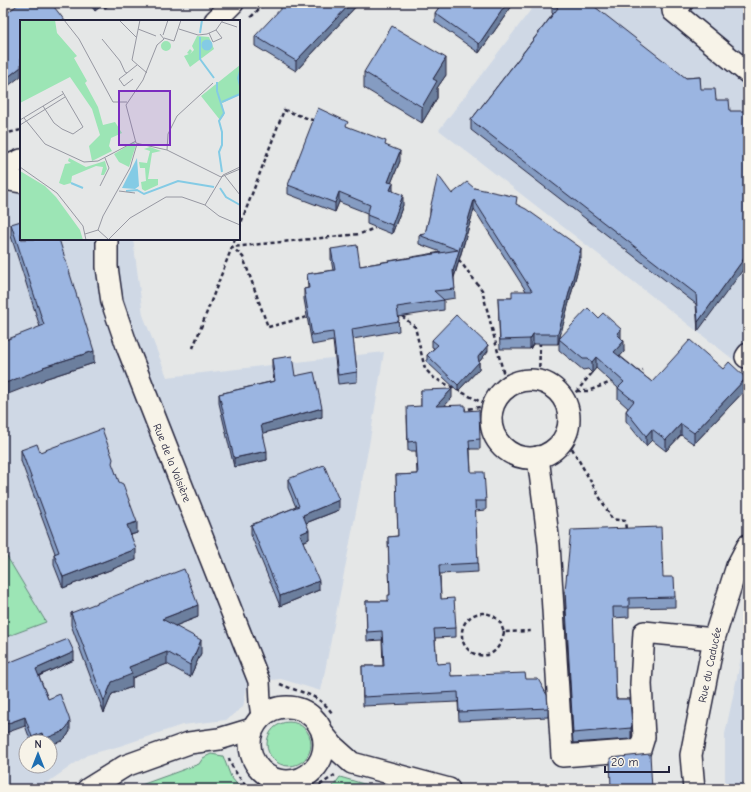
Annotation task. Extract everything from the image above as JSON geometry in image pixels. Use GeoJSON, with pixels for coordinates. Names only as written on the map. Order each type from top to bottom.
{"type":"FeatureCollection","features":[{"type":"Feature","properties":{"kind":"street"},"geometry":{"type":"LineString","coordinates":[[216,20],[233,3]]}},
{"type":"Feature","properties":{"kind":"street"},"geometry":{"type":"LineString","coordinates":[[682,3],[673,11],[748,73]]}},
{"type":"Feature","properties":{"kind":"street"},"geometry":{"type":"LineString","coordinates":[[3,168],[20,160]]}},
{"type":"Feature","properties":{"kind":"street"},"geometry":{"type":"LineString","coordinates":[[3,179],[20,182]]}},
{"type":"Feature","properties":{"kind":"street","name":"Rue de la Valsière"},"geometry":{"type":"LineString","coordinates":[[107,240],[107,267],[112,302],[128,349],[259,681],[260,702],[257,722]]}},
{"type":"Feature","properties":{"kind":"street"},"geometry":{"type":"LineString","coordinates":[[528,380],[539,381],[558,391],[571,395],[568,412],[569,424],[565,436],[558,446],[549,453],[538,457],[526,458],[514,455],[504,449],[496,439],[492,428],[491,416],[493,405],[499,395],[507,387],[517,382],[528,380]]}},
{"type":"Feature","properties":{"kind":"street"},"geometry":{"type":"LineString","coordinates":[[538,457],[549,544],[553,631],[562,756],[640,750],[644,737],[642,684],[644,632],[714,638]]}},
{"type":"Feature","properties":{"kind":"street","name":"Rue du Caducée"},"geometry":{"type":"LineString","coordinates":[[694,789],[691,755],[714,638],[737,566],[748,545]]}},
{"type":"Feature","properties":{"kind":"street"},"geometry":{"type":"LineString","coordinates":[[259,681],[293,707]]}},
{"type":"Feature","properties":{"kind":"street"},"geometry":{"type":"LineString","coordinates":[[88,789],[126,766],[189,743],[219,739],[257,722],[271,710],[282,707],[293,707],[303,710],[312,716],[319,724],[323,734],[323,754],[319,764],[302,782]]}},
{"type":"Feature","properties":{"kind":"street"},"geometry":{"type":"LineString","coordinates":[[257,722],[250,738],[250,748],[252,758],[263,776]]}},
{"type":"Feature","properties":{"kind":"street"},"geometry":{"type":"LineString","coordinates":[[323,734],[333,746],[352,763],[449,789]]}},
{"type":"Feature","properties":{"kind":"street"},"geometry":{"type":"LineString","coordinates":[[219,739],[236,749],[263,776],[279,780],[302,782],[352,763]]}},
{"type":"Feature","properties":{"kind":"path"},"geometry":{"type":"LineString","coordinates":[[240,225],[284,110],[316,122]]}},
{"type":"Feature","properties":{"kind":"path"},"geometry":{"type":"LineString","coordinates":[[3,134],[20,130]]}},
{"type":"Feature","properties":{"kind":"path"},"geometry":{"type":"LineString","coordinates":[[232,247],[360,234],[375,228]]}},
{"type":"Feature","properties":{"kind":"path"},"geometry":{"type":"LineString","coordinates":[[193,348],[235,240]]}},
{"type":"Feature","properties":{"kind":"path"},"geometry":{"type":"LineString","coordinates":[[232,247],[243,257],[268,327],[307,317]]}},
{"type":"Feature","properties":{"kind":"path"},"geometry":{"type":"LineString","coordinates":[[459,260],[482,290],[507,387]]}},
{"type":"Feature","properties":{"kind":"path"},"geometry":{"type":"LineString","coordinates":[[402,316],[415,327],[425,369],[434,378],[479,401],[493,405]]}},
{"type":"Feature","properties":{"kind":"path"},"geometry":{"type":"LineString","coordinates":[[539,381],[540,343]]}},
{"type":"Feature","properties":{"kind":"path"},"geometry":{"type":"LineString","coordinates":[[630,375],[643,370]]}},
{"type":"Feature","properties":{"kind":"path"},"geometry":{"type":"LineString","coordinates":[[571,395],[592,373]]}},
{"type":"Feature","properties":{"kind":"path"},"geometry":{"type":"LineString","coordinates":[[571,395],[588,391],[618,379]]}},
{"type":"Feature","properties":{"kind":"path"},"geometry":{"type":"LineString","coordinates":[[458,410],[493,405]]}},
{"type":"Feature","properties":{"kind":"path"},"geometry":{"type":"LineString","coordinates":[[565,436],[612,519],[625,521],[626,530]]}},
{"type":"Feature","properties":{"kind":"path"},"geometry":{"type":"LineString","coordinates":[[480,613],[491,614],[499,621],[504,632],[502,642],[495,651],[485,655],[474,654],[465,647],[461,637],[463,626],[470,617],[480,613]]}},
{"type":"Feature","properties":{"kind":"path"},"geometry":{"type":"LineString","coordinates":[[504,632],[553,631]]}},
{"type":"Feature","properties":{"kind":"path"},"geometry":{"type":"LineString","coordinates":[[259,681],[271,677],[292,689],[316,697],[334,716]]}},
{"type":"Feature","properties":{"kind":"path"},"geometry":{"type":"LineString","coordinates":[[219,739],[228,751],[232,766],[249,789]]}},
{"type":"Feature","properties":{"kind":"path"},"geometry":{"type":"LineString","coordinates":[[302,782],[344,772],[352,763]]}},
{"type":"Feature","properties":{"kind":"shaded area"},"geometry":{"type":"Polygon","coordinates":[[[536,3],[748,3],[748,371],[439,130],[536,3]]]}},
{"type":"Feature","properties":{"kind":"shaded area"},"geometry":{"type":"Polygon","coordinates":[[[20,193],[20,240],[133,240],[143,315],[167,377],[384,352],[369,445],[321,691],[281,679],[248,682],[243,707],[226,720],[182,725],[120,746],[87,755],[38,789],[3,789],[3,638],[46,622],[3,550],[3,194],[20,193]]]}},
{"type":"Feature","properties":{"kind":"shaded area"},"geometry":{"type":"Polygon","coordinates":[[[748,625],[748,789],[725,789],[725,734],[748,625]]]}},
{"type":"Feature","properties":{"kind":"green space"},"geometry":{"type":"Polygon","coordinates":[[[3,550],[46,622],[3,638],[3,550]]]}},
{"type":"Feature","properties":{"kind":"green space"},"geometry":{"type":"Polygon","coordinates":[[[285,722],[293,722],[305,728],[311,740],[311,748],[305,760],[293,766],[285,766],[273,760],[267,748],[267,740],[273,728],[285,722]]]}},
{"type":"Feature","properties":{"kind":"green space"},"geometry":{"type":"Polygon","coordinates":[[[211,754],[223,756],[231,777],[241,789],[130,789],[199,764],[203,758],[211,754]]]}},
{"type":"Feature","properties":{"kind":"green space"},"geometry":{"type":"Polygon","coordinates":[[[340,777],[381,789],[331,789],[340,777]]]}},
{"type":"Feature","properties":{"kind":"building"},"geometry":{"type":"Polygon","coordinates":[[[20,3],[51,3],[64,20],[20,20],[20,68],[3,81],[3,16],[20,3]]]}},
{"type":"Feature","properties":{"kind":"building"},"geometry":{"type":"Polygon","coordinates":[[[286,3],[351,3],[296,61],[255,36],[286,3]]]}},
{"type":"Feature","properties":{"kind":"building"},"geometry":{"type":"Polygon","coordinates":[[[442,3],[507,3],[479,44],[435,13],[442,3]]]}},
{"type":"Feature","properties":{"kind":"building"},"geometry":{"type":"Polygon","coordinates":[[[552,3],[590,3],[686,78],[700,77],[701,89],[715,89],[716,100],[729,100],[730,111],[748,111],[748,253],[698,322],[696,294],[471,120],[558,8],[552,3]]]}},
{"type":"Feature","properties":{"kind":"building"},"geometry":{"type":"Polygon","coordinates":[[[392,26],[446,58],[433,79],[437,81],[422,107],[364,72],[392,26]]]}},
{"type":"Feature","properties":{"kind":"building"},"geometry":{"type":"Polygon","coordinates":[[[318,108],[348,122],[346,126],[386,141],[385,145],[400,151],[388,182],[393,183],[390,190],[403,195],[392,225],[367,215],[370,205],[339,192],[335,203],[288,185],[318,108]]]}},
{"type":"Feature","properties":{"kind":"building"},"geometry":{"type":"Polygon","coordinates":[[[438,175],[452,194],[467,182],[474,188],[517,197],[516,204],[526,209],[581,248],[558,334],[533,334],[530,339],[500,340],[498,298],[512,298],[512,291],[532,291],[474,200],[453,271],[455,289],[434,291],[444,300],[397,307],[399,321],[352,329],[357,372],[338,375],[333,332],[312,335],[304,289],[309,288],[307,274],[335,270],[331,249],[357,245],[360,266],[458,250],[419,235],[425,234],[438,175]]]}},
{"type":"Feature","properties":{"kind":"building"},"geometry":{"type":"Polygon","coordinates":[[[20,221],[20,240],[59,240],[94,351],[43,367],[44,368],[3,384],[3,341],[44,325],[11,224],[20,221]]]}},
{"type":"Feature","properties":{"kind":"building"},"geometry":{"type":"Polygon","coordinates":[[[588,308],[598,318],[603,313],[621,329],[617,334],[624,341],[614,352],[652,382],[690,340],[723,369],[729,362],[746,378],[694,433],[681,424],[666,440],[652,429],[646,436],[626,411],[634,401],[618,388],[624,382],[596,357],[592,362],[588,359],[583,359],[559,339],[588,308]]]}},
{"type":"Feature","properties":{"kind":"building"},"geometry":{"type":"Polygon","coordinates":[[[456,315],[488,345],[478,357],[479,362],[458,385],[427,355],[438,345],[432,340],[456,315]]]}},
{"type":"Feature","properties":{"kind":"building"},"geometry":{"type":"Polygon","coordinates":[[[292,356],[295,376],[314,372],[322,408],[261,425],[267,451],[234,458],[219,394],[275,381],[272,359],[292,356]]]}},
{"type":"Feature","properties":{"kind":"building"},"geometry":{"type":"Polygon","coordinates":[[[452,389],[436,406],[465,405],[465,411],[479,410],[480,439],[469,440],[471,472],[484,472],[486,501],[475,501],[478,563],[439,565],[441,599],[454,598],[456,628],[434,629],[437,664],[450,663],[451,676],[525,673],[526,679],[538,679],[547,695],[548,708],[459,712],[458,692],[363,697],[362,666],[384,666],[382,631],[367,632],[366,601],[388,601],[388,595],[390,595],[388,537],[398,536],[396,475],[418,474],[416,441],[408,442],[407,407],[421,406],[421,390],[452,389]]]}},
{"type":"Feature","properties":{"kind":"building"},"geometry":{"type":"Polygon","coordinates":[[[102,429],[113,459],[112,463],[119,482],[123,484],[137,522],[127,525],[136,549],[63,577],[54,554],[59,552],[21,450],[37,444],[40,452],[102,429]]]}},
{"type":"Feature","properties":{"kind":"building"},"geometry":{"type":"Polygon","coordinates":[[[324,465],[339,500],[303,515],[309,530],[300,534],[319,581],[280,596],[251,525],[299,506],[288,479],[324,465]]]}},
{"type":"Feature","properties":{"kind":"building"},"geometry":{"type":"Polygon","coordinates":[[[661,527],[663,577],[674,577],[675,597],[629,598],[629,607],[613,607],[616,699],[630,699],[631,728],[573,733],[565,591],[571,530],[661,527]]]}},
{"type":"Feature","properties":{"kind":"building"},"geometry":{"type":"Polygon","coordinates":[[[184,569],[198,605],[162,619],[201,640],[190,665],[167,652],[129,667],[132,674],[112,682],[104,701],[71,613],[184,569]]]}},
{"type":"Feature","properties":{"kind":"building"},"geometry":{"type":"Polygon","coordinates":[[[68,639],[74,652],[36,669],[48,699],[60,694],[70,722],[62,732],[57,734],[31,734],[25,717],[3,725],[3,665],[68,639]]]}},
{"type":"Feature","properties":{"kind":"building"},"geometry":{"type":"Polygon","coordinates":[[[650,754],[652,789],[611,789],[610,758],[650,754]]]}}]}
